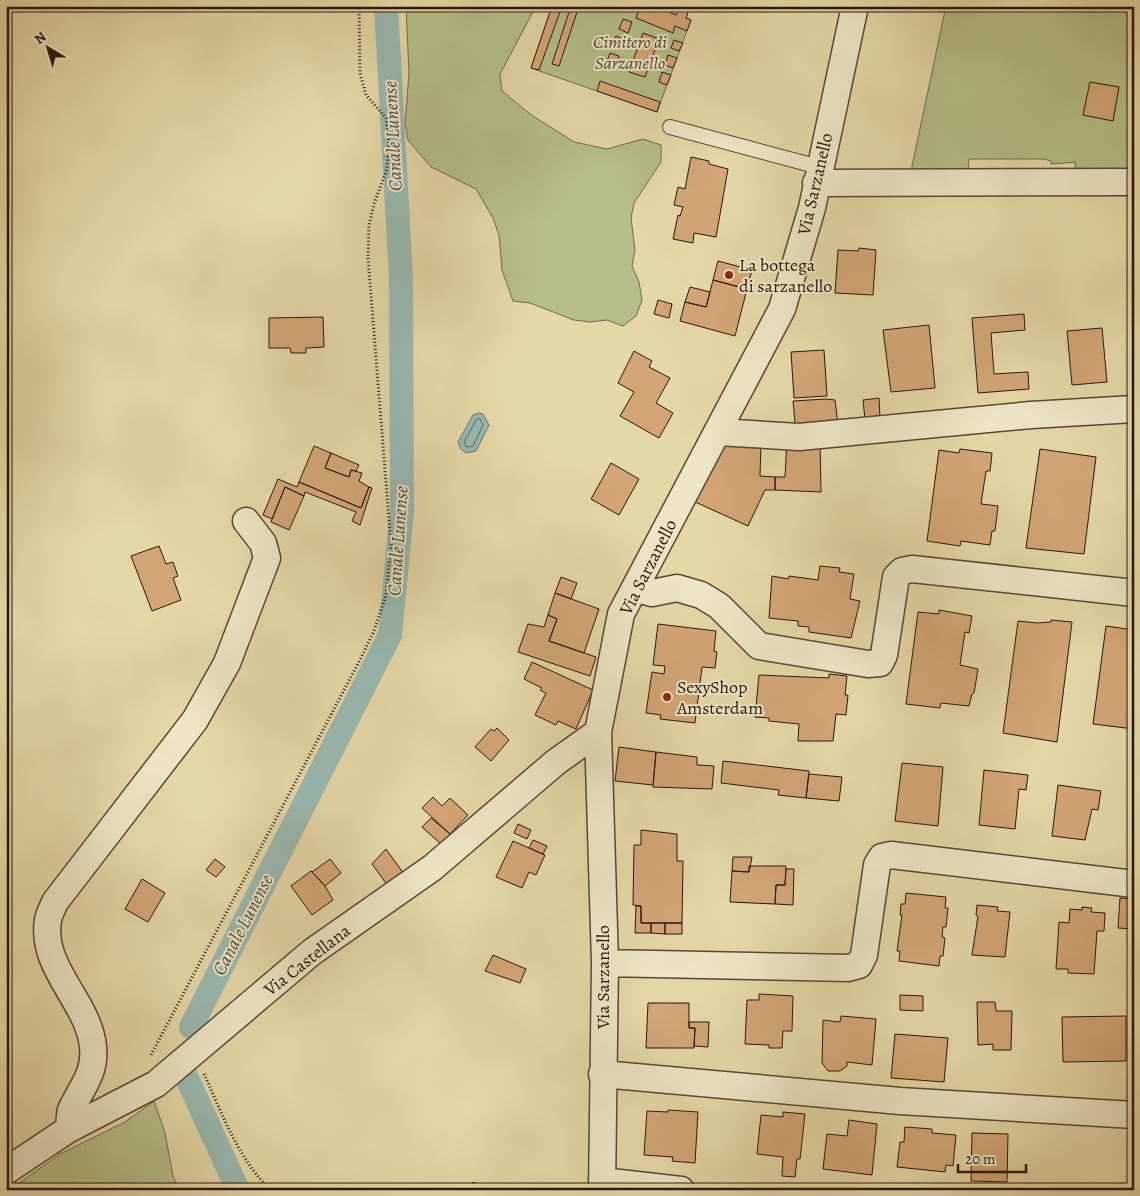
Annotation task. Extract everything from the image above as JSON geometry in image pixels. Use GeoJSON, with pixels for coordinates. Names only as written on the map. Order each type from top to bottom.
{"type":"FeatureCollection","features":[{"type":"Feature","properties":{"kind":"street","name":"Via Sarzanello"},"geometry":{"type":"LineString","coordinates":[[602,1185],[605,963],[598,732],[621,614],[782,309],[812,208],[817,176],[855,6]]}},
{"type":"Feature","properties":{"kind":"street"},"geometry":{"type":"LineString","coordinates":[[817,176],[1134,182]]}},
{"type":"Feature","properties":{"kind":"street"},"geometry":{"type":"LineString","coordinates":[[718,432],[799,437],[1031,415],[1134,409]]}},
{"type":"Feature","properties":{"kind":"street"},"geometry":{"type":"LineString","coordinates":[[69,1129],[70,1112],[88,1081],[94,1064],[93,1047],[90,1030],[52,955],[48,919],[55,902],[195,720],[227,663],[267,558],[263,543],[246,520]]}},
{"type":"Feature","properties":{"kind":"street"},"geometry":{"type":"LineString","coordinates":[[635,588],[652,593],[677,588],[701,595],[719,606],[759,646],[868,664],[880,662],[884,655],[896,577],[902,570],[912,569],[1134,593]]}},
{"type":"Feature","properties":{"kind":"street","name":"Via Castellana"},"geometry":{"type":"LineString","coordinates":[[6,1172],[69,1129],[156,1084],[195,1053],[312,952],[432,868],[556,762],[598,732]]}},
{"type":"Feature","properties":{"kind":"street"},"geometry":{"type":"LineString","coordinates":[[605,963],[848,968],[859,965],[864,955],[877,865],[882,856],[891,855],[1134,884]]}},
{"type":"Feature","properties":{"kind":"street"},"geometry":{"type":"LineString","coordinates":[[602,1074],[900,1101],[1134,1115]]}},
{"type":"Feature","properties":{"kind":"street"},"geometry":{"type":"LineString","coordinates":[[602,1185],[682,1190]]}},
{"type":"Feature","properties":{"kind":"lane"},"geometry":{"type":"LineString","coordinates":[[670,127],[817,176]]}},
{"type":"Feature","properties":{"kind":"path"},"geometry":{"type":"LineString","coordinates":[[156,1084],[149,1060],[360,660],[374,631],[386,595],[391,545],[368,250],[369,225],[374,204],[387,169],[390,142],[386,118],[366,95],[360,73],[359,6]]}},
{"type":"Feature","properties":{"kind":"path"},"geometry":{"type":"LineString","coordinates":[[195,1053],[247,1160],[262,1182],[272,1190]]}},
{"type":"Feature","properties":{"kind":"path"},"geometry":{"type":"LineString","coordinates":[[472,1190],[474,1181]]}},
{"type":"Feature","properties":{"kind":"green space"},"geometry":{"type":"Polygon","coordinates":[[[406,6],[536,6],[500,74],[502,91],[530,114],[574,142],[607,149],[643,139],[661,145],[661,162],[634,203],[631,218],[635,250],[632,266],[639,282],[642,300],[636,316],[623,326],[607,320],[590,322],[574,320],[530,303],[513,301],[502,270],[499,235],[493,218],[476,189],[431,167],[408,140],[405,124],[409,73],[406,6]]]}},
{"type":"Feature","properties":{"kind":"green space","name":"Cimitero di Sarzanello"},"geometry":{"type":"Polygon","coordinates":[[[552,6],[690,6],[686,18],[691,20],[657,112],[531,68],[552,6]]]}},
{"type":"Feature","properties":{"kind":"green space"},"geometry":{"type":"Polygon","coordinates":[[[946,6],[1134,6],[1134,170],[1076,173],[1075,162],[1051,164],[1051,161],[1044,159],[969,159],[968,177],[910,176],[946,6]]]}},
{"type":"Feature","properties":{"kind":"green space"},"geometry":{"type":"Polygon","coordinates":[[[154,1101],[165,1133],[173,1176],[179,1190],[9,1190],[60,1154],[125,1122],[154,1101]]]}},
{"type":"Feature","properties":{"kind":"water"},"geometry":{"type":"Polygon","coordinates":[[[483,414],[489,425],[476,451],[466,453],[461,449],[458,442],[473,415],[483,414]]]}},
{"type":"Feature","properties":{"kind":"building"},"geometry":{"type":"Polygon","coordinates":[[[552,6],[562,6],[539,70],[531,68],[552,6]]]}},
{"type":"Feature","properties":{"kind":"building"},"geometry":{"type":"Polygon","coordinates":[[[571,6],[579,6],[559,66],[552,64],[571,6]]]}},
{"type":"Feature","properties":{"kind":"building"},"geometry":{"type":"Polygon","coordinates":[[[626,6],[652,6],[676,15],[680,6],[690,6],[686,18],[691,20],[687,31],[675,26],[673,33],[636,18],[638,12],[626,6]]]}},
{"type":"Feature","properties":{"kind":"building"},"geometry":{"type":"Polygon","coordinates":[[[623,19],[632,22],[628,33],[619,29],[623,19]]]}},
{"type":"Feature","properties":{"kind":"building"},"geometry":{"type":"Polygon","coordinates":[[[643,33],[659,39],[645,77],[629,72],[643,33]]]}},
{"type":"Feature","properties":{"kind":"building"},"geometry":{"type":"Polygon","coordinates":[[[616,36],[625,40],[622,49],[613,46],[616,36]]]}},
{"type":"Feature","properties":{"kind":"building"},"geometry":{"type":"Polygon","coordinates":[[[674,40],[683,43],[679,51],[671,48],[674,40]]]}},
{"type":"Feature","properties":{"kind":"building"},"geometry":{"type":"Polygon","coordinates":[[[610,53],[619,56],[615,68],[606,64],[610,53]]]}},
{"type":"Feature","properties":{"kind":"building"},"geometry":{"type":"Polygon","coordinates":[[[668,55],[677,58],[673,68],[665,65],[668,55]]]}},
{"type":"Feature","properties":{"kind":"building"},"geometry":{"type":"Polygon","coordinates":[[[662,72],[671,75],[667,85],[659,82],[662,72]]]}},
{"type":"Feature","properties":{"kind":"building"},"geometry":{"type":"Polygon","coordinates":[[[600,81],[660,102],[657,112],[597,91],[600,81]]]}},
{"type":"Feature","properties":{"kind":"building"},"geometry":{"type":"Polygon","coordinates":[[[1090,82],[1119,87],[1113,121],[1083,115],[1090,82]]]}},
{"type":"Feature","properties":{"kind":"building"},"geometry":{"type":"Polygon","coordinates":[[[691,157],[709,161],[709,164],[728,169],[716,237],[694,233],[693,243],[673,239],[678,215],[680,216],[683,207],[674,205],[678,187],[685,189],[691,157]]]}},
{"type":"Feature","properties":{"kind":"building"},"geometry":{"type":"Polygon","coordinates":[[[859,248],[876,250],[873,295],[835,293],[838,250],[858,251],[859,248]]]}},
{"type":"Feature","properties":{"kind":"building"},"geometry":{"type":"Polygon","coordinates":[[[718,261],[752,270],[747,289],[713,280],[718,261]]]}},
{"type":"Feature","properties":{"kind":"building"},"geometry":{"type":"Polygon","coordinates":[[[713,280],[747,289],[735,336],[680,321],[685,302],[706,307],[713,280]]]}},
{"type":"Feature","properties":{"kind":"building"},"geometry":{"type":"Polygon","coordinates":[[[690,287],[710,292],[706,307],[685,302],[690,287]]]}},
{"type":"Feature","properties":{"kind":"building"},"geometry":{"type":"Polygon","coordinates":[[[658,300],[672,304],[669,318],[654,314],[658,300]]]}},
{"type":"Feature","properties":{"kind":"building"},"geometry":{"type":"Polygon","coordinates":[[[1024,314],[1025,330],[991,333],[994,374],[1028,372],[1029,389],[978,393],[972,318],[1024,314]]]}},
{"type":"Feature","properties":{"kind":"building"},"geometry":{"type":"Polygon","coordinates":[[[323,317],[324,347],[306,348],[306,353],[291,353],[290,348],[269,348],[269,318],[323,317]]]}},
{"type":"Feature","properties":{"kind":"building"},"geometry":{"type":"Polygon","coordinates":[[[929,325],[935,388],[891,392],[883,330],[929,325]]]}},
{"type":"Feature","properties":{"kind":"building"},"geometry":{"type":"Polygon","coordinates":[[[1102,328],[1107,382],[1072,385],[1067,331],[1102,328]]]}},
{"type":"Feature","properties":{"kind":"building"},"geometry":{"type":"Polygon","coordinates":[[[824,350],[827,396],[794,398],[791,352],[824,350]]]}},
{"type":"Feature","properties":{"kind":"building"},"geometry":{"type":"Polygon","coordinates":[[[634,351],[652,361],[649,367],[670,378],[656,403],[673,413],[659,438],[620,416],[634,392],[618,383],[634,351]]]}},
{"type":"Feature","properties":{"kind":"building"},"geometry":{"type":"Polygon","coordinates":[[[879,398],[880,418],[865,420],[863,400],[879,398]]]}},
{"type":"Feature","properties":{"kind":"building"},"geometry":{"type":"Polygon","coordinates":[[[835,400],[838,424],[796,433],[793,401],[835,400]]]}},
{"type":"Feature","properties":{"kind":"building"},"geometry":{"type":"Polygon","coordinates":[[[787,439],[820,440],[821,492],[775,490],[775,477],[785,477],[787,439]]]}},
{"type":"Feature","properties":{"kind":"building"},"geometry":{"type":"Polygon","coordinates":[[[728,440],[761,442],[760,476],[775,477],[775,490],[765,490],[748,526],[693,501],[728,440]]]}},
{"type":"Feature","properties":{"kind":"building"},"geometry":{"type":"Polygon","coordinates":[[[314,446],[331,453],[325,468],[349,477],[351,470],[362,473],[359,481],[369,487],[361,508],[299,482],[314,446]]]}},
{"type":"Feature","properties":{"kind":"building"},"geometry":{"type":"Polygon","coordinates":[[[960,449],[992,453],[990,471],[986,471],[981,504],[998,506],[995,531],[992,531],[990,545],[961,541],[960,546],[927,541],[939,450],[959,453],[960,449]]]}},
{"type":"Feature","properties":{"kind":"building"},"geometry":{"type":"Polygon","coordinates":[[[1040,449],[1096,457],[1084,554],[1026,548],[1040,449]]]}},
{"type":"Feature","properties":{"kind":"building"},"geometry":{"type":"Polygon","coordinates":[[[331,453],[359,465],[356,471],[351,470],[349,477],[325,468],[331,453]]]}},
{"type":"Feature","properties":{"kind":"building"},"geometry":{"type":"Polygon","coordinates":[[[611,463],[639,479],[619,515],[591,499],[611,463]]]}},
{"type":"Feature","properties":{"kind":"building"},"geometry":{"type":"Polygon","coordinates":[[[278,479],[297,487],[299,482],[361,508],[369,487],[372,488],[360,525],[352,521],[356,512],[305,492],[304,496],[285,487],[272,519],[263,515],[278,479]]]}},
{"type":"Feature","properties":{"kind":"building"},"geometry":{"type":"Polygon","coordinates":[[[285,487],[304,496],[289,530],[271,522],[285,487]]]}},
{"type":"Feature","properties":{"kind":"building"},"geometry":{"type":"Polygon","coordinates":[[[159,546],[166,564],[173,562],[178,576],[173,578],[181,600],[152,611],[131,556],[159,546]]]}},
{"type":"Feature","properties":{"kind":"building"},"geometry":{"type":"Polygon","coordinates":[[[820,566],[840,568],[839,572],[854,574],[850,599],[860,601],[851,638],[809,632],[809,627],[798,626],[798,621],[769,618],[772,576],[788,579],[789,576],[818,580],[820,566]]]}},
{"type":"Feature","properties":{"kind":"building"},"geometry":{"type":"Polygon","coordinates":[[[561,577],[577,583],[571,599],[555,593],[561,577]]]}},
{"type":"Feature","properties":{"kind":"building"},"geometry":{"type":"Polygon","coordinates":[[[555,593],[599,609],[584,653],[549,641],[557,619],[548,615],[555,593]]]}},
{"type":"Feature","properties":{"kind":"building"},"geometry":{"type":"Polygon","coordinates":[[[939,610],[972,616],[969,633],[965,632],[960,665],[978,669],[974,693],[972,694],[969,706],[941,703],[940,708],[906,704],[918,612],[939,614],[939,610]]]}},
{"type":"Feature","properties":{"kind":"building"},"geometry":{"type":"Polygon","coordinates":[[[548,615],[557,619],[549,641],[596,657],[590,676],[518,652],[528,624],[544,627],[548,615]]]}},
{"type":"Feature","properties":{"kind":"building"},"geometry":{"type":"Polygon","coordinates":[[[1051,620],[1072,622],[1057,742],[1003,733],[1018,621],[1037,623],[1051,622],[1051,620]]]}},
{"type":"Feature","properties":{"kind":"building"},"geometry":{"type":"Polygon","coordinates":[[[658,624],[716,631],[714,651],[717,652],[715,668],[702,667],[695,723],[660,719],[661,715],[646,713],[652,672],[664,674],[665,666],[653,665],[658,624]]]}},
{"type":"Feature","properties":{"kind":"building"},"geometry":{"type":"Polygon","coordinates":[[[1106,626],[1134,630],[1134,729],[1093,724],[1106,626]]]}},
{"type":"Feature","properties":{"kind":"building"},"geometry":{"type":"Polygon","coordinates":[[[532,662],[593,690],[576,729],[558,721],[556,725],[535,715],[546,693],[540,690],[542,688],[524,679],[532,662]]]}},
{"type":"Feature","properties":{"kind":"building"},"geometry":{"type":"Polygon","coordinates":[[[829,674],[847,676],[845,695],[848,695],[846,715],[836,714],[833,741],[798,741],[799,724],[769,721],[769,718],[755,717],[759,675],[829,678],[829,674]]]}},
{"type":"Feature","properties":{"kind":"building"},"geometry":{"type":"Polygon","coordinates":[[[497,728],[509,740],[491,761],[475,747],[491,729],[494,731],[497,728]]]}},
{"type":"Feature","properties":{"kind":"building"},"geometry":{"type":"Polygon","coordinates":[[[619,747],[656,752],[653,785],[615,781],[619,747]]]}},
{"type":"Feature","properties":{"kind":"building"},"geometry":{"type":"Polygon","coordinates":[[[656,752],[697,757],[697,765],[714,766],[712,789],[653,787],[656,752]]]}},
{"type":"Feature","properties":{"kind":"building"},"geometry":{"type":"Polygon","coordinates":[[[723,761],[809,771],[806,798],[778,795],[779,790],[721,783],[723,761]]]}},
{"type":"Feature","properties":{"kind":"building"},"geometry":{"type":"Polygon","coordinates":[[[902,763],[943,767],[938,826],[895,821],[902,763]]]}},
{"type":"Feature","properties":{"kind":"building"},"geometry":{"type":"Polygon","coordinates":[[[984,770],[1028,775],[1026,790],[1019,789],[1015,829],[979,825],[984,770]]]}},
{"type":"Feature","properties":{"kind":"building"},"geometry":{"type":"Polygon","coordinates":[[[809,774],[842,777],[839,801],[806,798],[809,774]]]}},
{"type":"Feature","properties":{"kind":"building"},"geometry":{"type":"Polygon","coordinates":[[[1058,785],[1101,791],[1098,810],[1092,809],[1085,840],[1052,836],[1058,785]]]}},
{"type":"Feature","properties":{"kind":"building"},"geometry":{"type":"Polygon","coordinates":[[[433,797],[442,806],[450,798],[468,815],[450,834],[422,808],[433,797]]]}},
{"type":"Feature","properties":{"kind":"building"},"geometry":{"type":"Polygon","coordinates":[[[431,818],[450,834],[441,844],[422,827],[431,818]]]}},
{"type":"Feature","properties":{"kind":"building"},"geometry":{"type":"Polygon","coordinates":[[[518,824],[531,830],[527,839],[514,833],[518,824]]]}},
{"type":"Feature","properties":{"kind":"building"},"geometry":{"type":"Polygon","coordinates":[[[641,830],[677,834],[677,861],[683,861],[682,923],[641,923],[641,906],[633,905],[634,845],[641,845],[641,830]]]}},
{"type":"Feature","properties":{"kind":"building"},"geometry":{"type":"Polygon","coordinates":[[[533,840],[547,846],[543,854],[529,848],[533,840]]]}},
{"type":"Feature","properties":{"kind":"building"},"geometry":{"type":"Polygon","coordinates":[[[513,841],[545,855],[536,875],[529,872],[522,888],[496,877],[513,841]]]}},
{"type":"Feature","properties":{"kind":"building"},"geometry":{"type":"Polygon","coordinates":[[[386,849],[404,874],[388,886],[372,864],[386,849]]]}},
{"type":"Feature","properties":{"kind":"building"},"geometry":{"type":"Polygon","coordinates":[[[733,857],[752,857],[749,872],[732,871],[733,857]]]}},
{"type":"Feature","properties":{"kind":"building"},"geometry":{"type":"Polygon","coordinates":[[[215,859],[225,867],[216,877],[206,870],[215,859]]]}},
{"type":"Feature","properties":{"kind":"building"},"geometry":{"type":"Polygon","coordinates":[[[330,859],[341,873],[325,886],[312,872],[330,859]]]}},
{"type":"Feature","properties":{"kind":"building"},"geometry":{"type":"Polygon","coordinates":[[[749,866],[786,866],[785,885],[776,885],[775,904],[730,902],[732,871],[749,872],[749,866]]]}},
{"type":"Feature","properties":{"kind":"building"},"geometry":{"type":"Polygon","coordinates":[[[786,869],[794,869],[793,905],[775,904],[776,885],[785,885],[786,869]]]}},
{"type":"Feature","properties":{"kind":"building"},"geometry":{"type":"Polygon","coordinates":[[[311,871],[325,886],[333,900],[312,915],[291,886],[311,871]]]}},
{"type":"Feature","properties":{"kind":"building"},"geometry":{"type":"Polygon","coordinates":[[[142,879],[165,893],[148,922],[125,909],[142,879]]]}},
{"type":"Feature","properties":{"kind":"building"},"geometry":{"type":"Polygon","coordinates":[[[906,893],[946,897],[945,908],[948,908],[946,927],[943,927],[942,937],[945,938],[943,956],[940,956],[939,966],[899,961],[900,951],[897,951],[902,915],[900,915],[901,904],[905,904],[906,893]]]}},
{"type":"Feature","properties":{"kind":"building"},"geometry":{"type":"Polygon","coordinates":[[[1120,898],[1134,899],[1134,929],[1118,928],[1120,898]]]}},
{"type":"Feature","properties":{"kind":"building"},"geometry":{"type":"Polygon","coordinates":[[[977,905],[998,907],[997,911],[1010,912],[1005,957],[972,955],[978,916],[976,915],[977,905]]]}},
{"type":"Feature","properties":{"kind":"building"},"geometry":{"type":"Polygon","coordinates":[[[636,906],[641,906],[641,923],[651,923],[651,933],[635,933],[636,906]]]}},
{"type":"Feature","properties":{"kind":"building"},"geometry":{"type":"Polygon","coordinates":[[[1082,907],[1092,908],[1091,912],[1105,913],[1104,931],[1097,931],[1094,974],[1068,973],[1068,969],[1056,969],[1059,922],[1069,923],[1070,909],[1082,910],[1082,907]]]}},
{"type":"Feature","properties":{"kind":"building"},"geometry":{"type":"Polygon","coordinates":[[[651,923],[665,923],[665,934],[651,933],[651,923]]]}},
{"type":"Feature","properties":{"kind":"building"},"geometry":{"type":"Polygon","coordinates":[[[665,923],[682,923],[682,934],[665,934],[665,923]]]}},
{"type":"Feature","properties":{"kind":"building"},"geometry":{"type":"Polygon","coordinates":[[[493,955],[526,969],[520,983],[485,971],[493,955]]]}},
{"type":"Feature","properties":{"kind":"building"},"geometry":{"type":"Polygon","coordinates":[[[759,994],[793,996],[792,1031],[783,1031],[782,1048],[769,1048],[769,1045],[745,1044],[747,1000],[759,1000],[759,994]]]}},
{"type":"Feature","properties":{"kind":"building"},"geometry":{"type":"Polygon","coordinates":[[[900,995],[923,996],[923,1011],[900,1010],[900,995]]]}},
{"type":"Feature","properties":{"kind":"building"},"geometry":{"type":"Polygon","coordinates":[[[977,1002],[995,1002],[996,1011],[1012,1011],[1011,1050],[993,1050],[993,1044],[978,1045],[977,1002]]]}},
{"type":"Feature","properties":{"kind":"building"},"geometry":{"type":"Polygon","coordinates":[[[648,1003],[689,1003],[689,1028],[695,1028],[694,1048],[646,1048],[648,1003]]]}},
{"type":"Feature","properties":{"kind":"building"},"geometry":{"type":"Polygon","coordinates":[[[841,1016],[876,1019],[872,1065],[847,1062],[847,1066],[840,1071],[828,1071],[822,1063],[823,1020],[840,1022],[841,1016]]]}},
{"type":"Feature","properties":{"kind":"building"},"geometry":{"type":"Polygon","coordinates":[[[1126,1016],[1126,1061],[1063,1062],[1062,1017],[1126,1016]]]}},
{"type":"Feature","properties":{"kind":"building"},"geometry":{"type":"Polygon","coordinates":[[[689,1022],[709,1022],[708,1047],[694,1046],[695,1028],[689,1028],[689,1022]]]}},
{"type":"Feature","properties":{"kind":"building"},"geometry":{"type":"Polygon","coordinates":[[[895,1034],[948,1038],[944,1082],[891,1078],[895,1034]]]}},
{"type":"Feature","properties":{"kind":"building"},"geometry":{"type":"Polygon","coordinates":[[[668,1110],[698,1112],[695,1163],[672,1161],[673,1157],[644,1155],[647,1111],[668,1112],[668,1110]]]}},
{"type":"Feature","properties":{"kind":"building"},"geometry":{"type":"Polygon","coordinates":[[[783,1112],[805,1114],[800,1159],[797,1159],[795,1177],[782,1176],[783,1157],[757,1154],[761,1115],[783,1117],[783,1112]]]}},
{"type":"Feature","properties":{"kind":"building"},"geometry":{"type":"Polygon","coordinates":[[[849,1120],[877,1124],[872,1175],[823,1169],[827,1134],[847,1136],[849,1120]]]}},
{"type":"Feature","properties":{"kind":"building"},"geometry":{"type":"Polygon","coordinates":[[[905,1127],[932,1129],[932,1133],[956,1135],[953,1166],[946,1165],[945,1172],[897,1167],[900,1142],[904,1142],[905,1127]]]}},
{"type":"Feature","properties":{"kind":"building"},"geometry":{"type":"Polygon","coordinates":[[[972,1133],[1008,1134],[1007,1182],[971,1181],[972,1133]]]}},
{"type":"Feature","properties":{"kind":"waterway","name":"Canale Lunense"},"geometry":{"type":"LineString","coordinates":[[191,1027],[390,635],[402,510],[401,279],[386,6]]}},
{"type":"Feature","properties":{"kind":"waterway","name":"Canale Lunense"},"geometry":{"type":"LineString","coordinates":[[187,1078],[238,1190]]}},
{"type":"Feature","properties":{"kind":"place","name":"La bottega di sarzanello"},"geometry":{"type":"Point","coordinates":[729,275]}},
{"type":"Feature","properties":{"kind":"place","name":"SexyShop Amsterdam"},"geometry":{"type":"Point","coordinates":[667,697]}}]}
